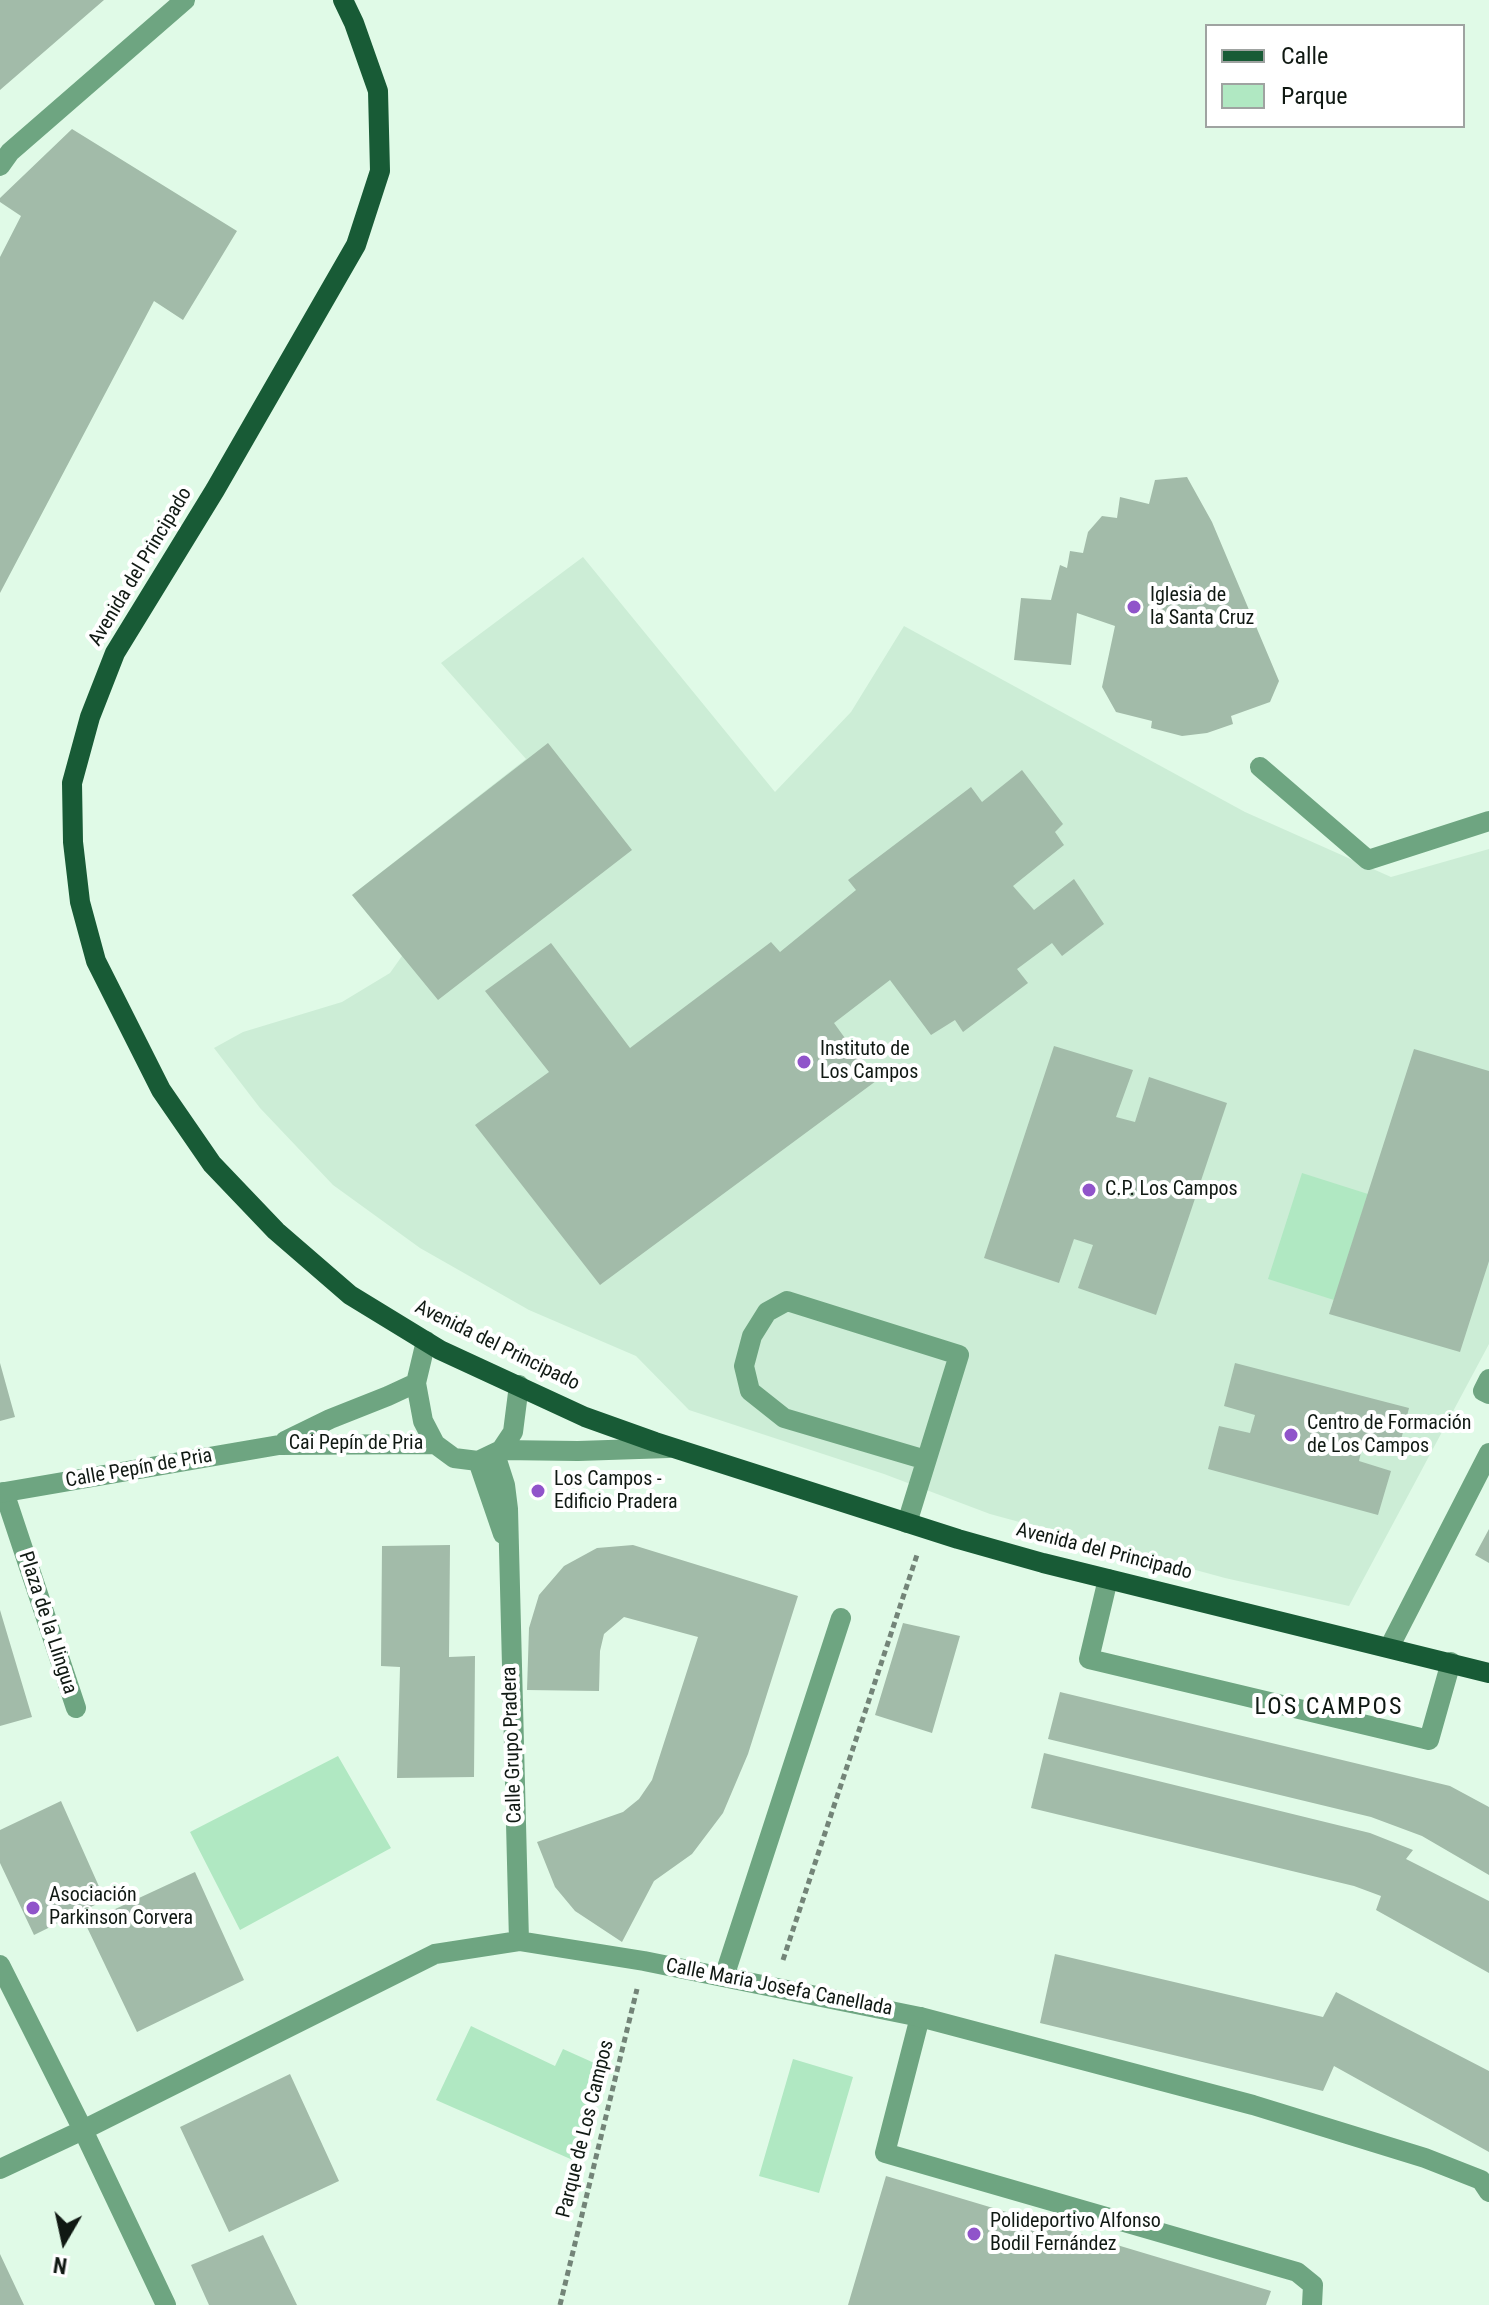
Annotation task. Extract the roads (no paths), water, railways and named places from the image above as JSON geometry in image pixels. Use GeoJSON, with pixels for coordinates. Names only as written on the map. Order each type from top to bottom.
{"type":"FeatureCollection","features":[{"type":"Feature","properties":{"kind":"main road","name":"Avenida del Principado"},"geometry":{"type":"LineString","coordinates":[[343,0],[378,91],[380,171],[356,245],[215,490],[115,653],[90,717],[72,783],[73,842],[80,902],[96,961],[161,1090],[212,1164],[276,1231],[350,1295],[426,1341],[585,1417],[671,1448],[1043,1563],[1390,1646],[1489,1673]]}},
{"type":"Feature","properties":{"kind":"street"},"geometry":{"type":"LineString","coordinates":[[3,158],[185,0]]}},
{"type":"Feature","properties":{"kind":"street"},"geometry":{"type":"LineString","coordinates":[[1260,767],[1368,860],[1489,821]]}},
{"type":"Feature","properties":{"kind":"street"},"geometry":{"type":"LineString","coordinates":[[916,1526],[926,1460],[959,1355],[787,1301],[767,1312],[752,1336],[744,1366],[750,1391],[784,1418],[926,1460]]}},
{"type":"Feature","properties":{"kind":"street","name":"Cai Pepín de Pria"},"geometry":{"type":"LineString","coordinates":[[426,1341],[416,1383],[423,1421],[435,1444],[454,1458],[671,1448]]}},
{"type":"Feature","properties":{"kind":"street"},"geometry":{"type":"LineString","coordinates":[[1489,1379],[1483,1391],[1489,1394]]}},
{"type":"Feature","properties":{"kind":"street","name":"Cai Pepín de Pria"},"geometry":{"type":"LineString","coordinates":[[279,1445],[330,1419],[416,1383]]}},
{"type":"Feature","properties":{"kind":"street"},"geometry":{"type":"LineString","coordinates":[[492,1455],[513,1432],[519,1385]]}},
{"type":"Feature","properties":{"kind":"street","name":"Cai Pepín de Pria"},"geometry":{"type":"LineString","coordinates":[[279,1445],[435,1444]]}},
{"type":"Feature","properties":{"kind":"street","name":"Calle Pepín de Pria"},"geometry":{"type":"LineString","coordinates":[[2,1492],[279,1445]]}},
{"type":"Feature","properties":{"kind":"street"},"geometry":{"type":"LineString","coordinates":[[1390,1646],[1489,1453]]}},
{"type":"Feature","properties":{"kind":"street","name":"Calle Grupo Pradera"},"geometry":{"type":"LineString","coordinates":[[492,1455],[508,1549],[519,1941]]}},
{"type":"Feature","properties":{"kind":"street","name":"Plaza de la Llingua"},"geometry":{"type":"LineString","coordinates":[[2,1492],[76,1708]]}},
{"type":"Feature","properties":{"kind":"street"},"geometry":{"type":"LineString","coordinates":[[1108,1579],[1089,1659],[1429,1740],[1451,1662]]}},
{"type":"Feature","properties":{"kind":"street"},"geometry":{"type":"LineString","coordinates":[[724,1977],[841,1618]]}},
{"type":"Feature","properties":{"kind":"street","name":"Calle Maria Josefa Canellada"},"geometry":{"type":"LineString","coordinates":[[0,2169],[435,1954],[519,1941],[644,1961],[920,2017],[1268,2109],[1425,2158],[1481,2180],[1489,2192]]}},
{"type":"Feature","properties":{"kind":"street"},"geometry":{"type":"LineString","coordinates":[[0,1965],[166,2305]]}},
{"type":"Feature","properties":{"kind":"street"},"geometry":{"type":"LineString","coordinates":[[920,2017],[885,2153],[1297,2272],[1313,2285],[1312,2305]]}},
{"type":"Feature","properties":{"kind":"place","name":"Iglesia de la Santa Cruz"},"geometry":{"type":"Point","coordinates":[1134,607]}},
{"type":"Feature","properties":{"kind":"place","name":"Instituto de Los Campos"},"geometry":{"type":"Point","coordinates":[804,1062]}},
{"type":"Feature","properties":{"kind":"place","name":"C.P. Los Campos"},"geometry":{"type":"Point","coordinates":[1089,1190]}},
{"type":"Feature","properties":{"kind":"place","name":"Centro de Formación de Los Campos"},"geometry":{"type":"Point","coordinates":[1291,1435]}},
{"type":"Feature","properties":{"kind":"place","name":"Los Campos - Edificio Pradera"},"geometry":{"type":"Point","coordinates":[538,1491]}},
{"type":"Feature","properties":{"kind":"place","name":"Asociación Parkinson Corvera"},"geometry":{"type":"Point","coordinates":[33,1908]}},
{"type":"Feature","properties":{"kind":"place","name":"Polideportivo Alfonso Bodil Fernández"},"geometry":{"type":"Point","coordinates":[974,2234]}},
{"type":"Feature","properties":{"kind":"district","name":"LOS CAMPOS"},"geometry":{"type":"Point","coordinates":[1329,1708]}}]}
